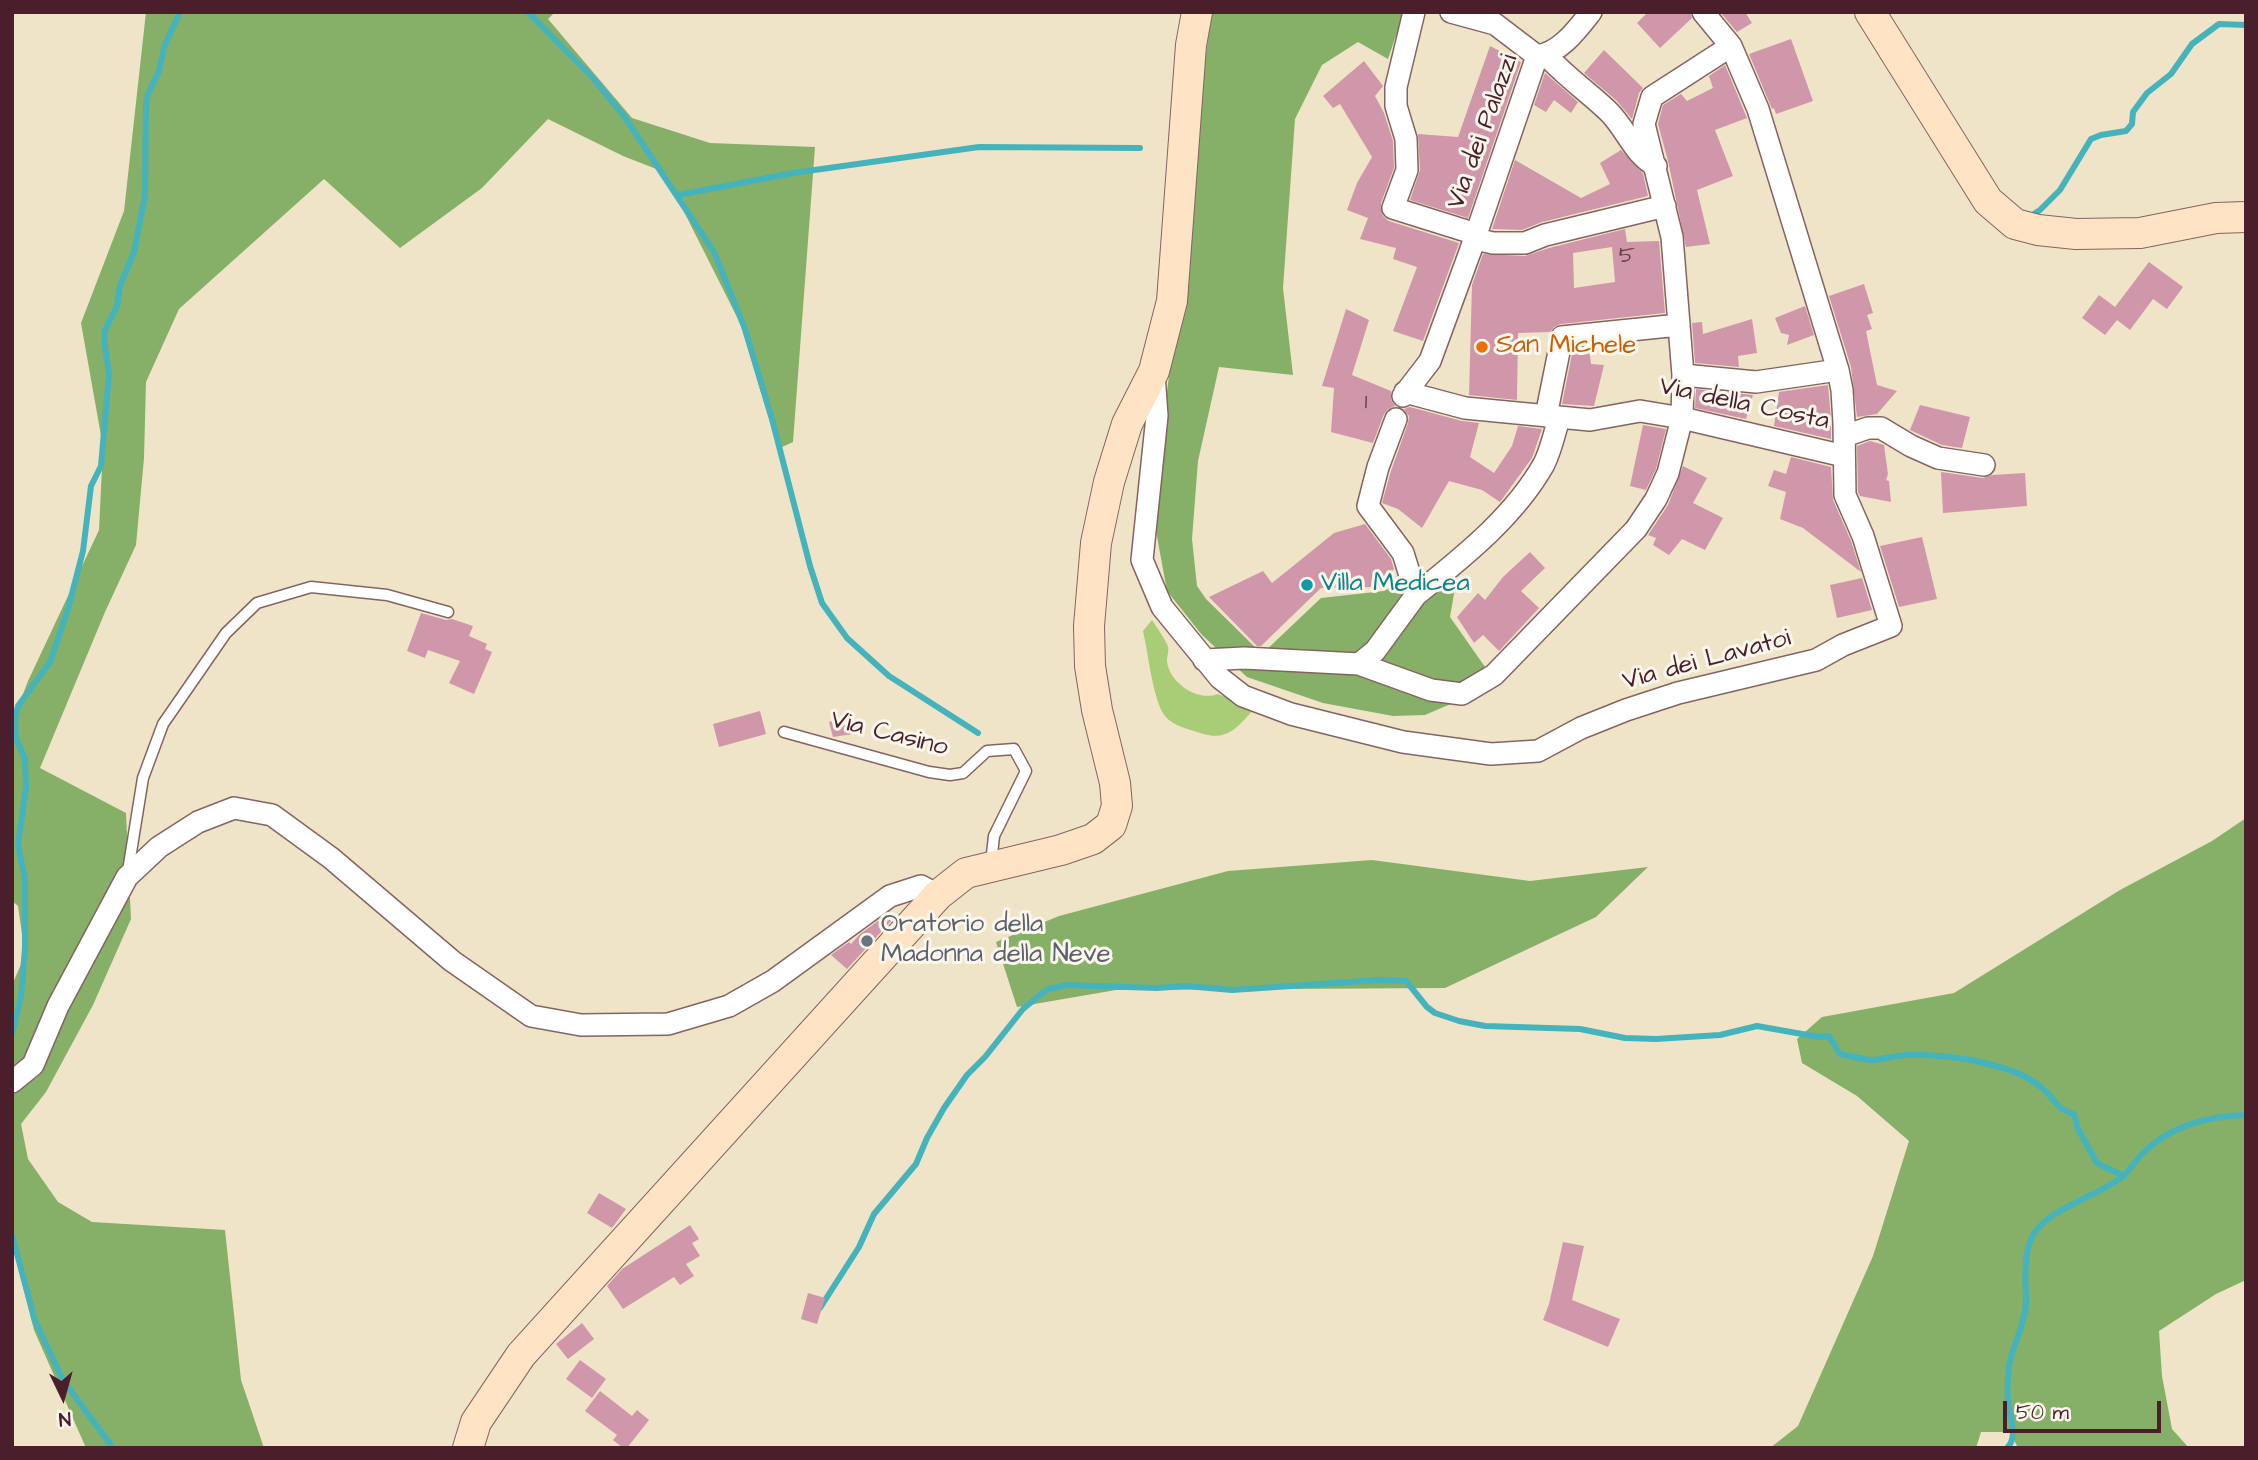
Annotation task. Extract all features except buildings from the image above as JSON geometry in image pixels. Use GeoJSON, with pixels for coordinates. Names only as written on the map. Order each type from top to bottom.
{"type":"FeatureCollection","features":[{"type":"Feature","properties":{"kind":"street"},"geometry":{"type":"LineString","coordinates":[[468,1448],[476,1422],[521,1355],[938,895],[978,870],[1061,850],[1093,839],[1111,825],[1117,806],[1115,783],[1090,666],[1089,626],[1096,544],[1109,482],[1127,424],[1154,371],[1172,301],[1191,45],[1197,12]]}},
{"type":"Feature","properties":{"kind":"street"},"geometry":{"type":"LineString","coordinates":[[1413,12],[1396,87],[1396,106],[1406,139],[1407,170],[1393,208],[1474,242],[1525,243],[1568,229],[1665,206]]}},
{"type":"Feature","properties":{"kind":"street"},"geometry":{"type":"LineString","coordinates":[[1451,12],[1495,24],[1541,55],[1610,113],[1638,152],[1656,166]]}},
{"type":"Feature","properties":{"kind":"street","name":"Via dei Palazzi"},"geometry":{"type":"LineString","coordinates":[[1404,394],[1430,361],[1541,55],[1573,36],[1591,12]]}},
{"type":"Feature","properties":{"kind":"street"},"geometry":{"type":"LineString","coordinates":[[1703,12],[1731,46],[1758,109],[1838,370],[1842,390],[1844,446]]}},
{"type":"Feature","properties":{"kind":"street"},"geometry":{"type":"LineString","coordinates":[[1870,12],[1988,201],[2015,224],[2038,230],[2107,235],[2140,233],[2216,218],[2246,217]]}},
{"type":"Feature","properties":{"kind":"street"},"geometry":{"type":"LineString","coordinates":[[1154,371],[1157,416],[1142,560],[1162,607],[1203,660],[1244,658],[1359,664],[1431,690],[1462,694],[1494,675],[1636,529],[1656,499],[1668,474],[1682,418],[1683,375],[1672,237],[1644,124],[1652,97],[1731,46]]}},
{"type":"Feature","properties":{"kind":"street"},"geometry":{"type":"LineString","coordinates":[[1359,664],[1375,651],[1416,595],[1460,559],[1504,517],[1545,463],[1562,337],[1679,325]]}},
{"type":"Feature","properties":{"kind":"street"},"geometry":{"type":"LineString","coordinates":[[1683,375],[1756,382],[1838,370]]}},
{"type":"Feature","properties":{"kind":"street","name":"Via della Costa"},"geometry":{"type":"LineString","coordinates":[[1404,394],[1465,408],[1590,420],[1640,411],[1844,446]]}},
{"type":"Feature","properties":{"kind":"street"},"geometry":{"type":"LineString","coordinates":[[1396,419],[1378,467],[1368,506],[1403,553],[1416,595]]}},
{"type":"Feature","properties":{"kind":"street"},"geometry":{"type":"LineString","coordinates":[[1844,446],[1868,428],[1881,428],[1938,458],[1984,465]]}},
{"type":"Feature","properties":{"kind":"street","name":"Via dei Lavatoi"},"geometry":{"type":"LineString","coordinates":[[1203,660],[1243,696],[1291,714],[1403,742],[1490,754],[1538,751],[1581,728],[1626,710],[1678,693],[1816,660],[1843,645],[1891,626],[1863,536],[1845,495],[1844,446]]}},
{"type":"Feature","properties":{"kind":"street"},"geometry":{"type":"LineString","coordinates":[[12,1082],[33,1065],[58,1006],[127,877],[159,847],[198,822],[234,808],[271,816],[331,858],[452,961],[531,1016],[581,1025],[668,1024],[729,1006],[773,981],[890,896],[921,886],[938,895]]}},
{"type":"Feature","properties":{"kind":"lane"},"geometry":{"type":"LineString","coordinates":[[127,877],[143,778],[163,724],[226,633],[257,603],[311,587],[324,587],[387,595],[448,612]]}},
{"type":"Feature","properties":{"kind":"lane","name":"Via Casino"},"geometry":{"type":"LineString","coordinates":[[784,732],[929,772],[950,775],[963,773],[987,751],[1014,749],[1026,771],[978,870]]}},
{"type":"Feature","properties":{"kind":"green space"},"geometry":{"type":"Polygon","coordinates":[[[146,12],[555,12],[548,19],[632,118],[710,143],[815,147],[793,442],[778,449],[740,323],[664,172],[623,156],[548,119],[482,188],[400,248],[324,179],[179,309],[146,382],[144,458],[136,545],[40,768],[126,813],[131,919],[93,1005],[46,1092],[21,1124],[28,1159],[58,1202],[92,1222],[225,1230],[241,1380],[264,1448],[86,1448],[34,1330],[12,1244],[12,985],[25,955],[18,906],[12,901],[12,723],[28,681],[99,530],[103,447],[81,323],[124,211],[146,12]]]}},
{"type":"Feature","properties":{"kind":"green space"},"geometry":{"type":"Polygon","coordinates":[[[1211,12],[1404,12],[1388,59],[1358,42],[1322,65],[1295,119],[1283,288],[1293,375],[1219,367],[1198,461],[1192,539],[1197,586],[1206,599],[1262,654],[1321,598],[1384,591],[1412,575],[1432,592],[1455,588],[1450,617],[1497,684],[1425,715],[1393,716],[1323,703],[1247,677],[1202,635],[1167,591],[1156,531],[1166,401],[1211,12]]]}},
{"type":"Feature","properties":{"kind":"green space"},"geometry":{"type":"Polygon","coordinates":[[[1152,620],[1167,644],[1169,669],[1179,683],[1194,693],[1210,696],[1218,694],[1254,709],[1237,727],[1217,736],[1209,735],[1181,727],[1165,716],[1154,688],[1143,631],[1152,620]]]}},
{"type":"Feature","properties":{"kind":"green space"},"geometry":{"type":"Polygon","coordinates":[[[2246,818],[2246,1280],[2216,1294],[2159,1331],[2162,1376],[2172,1429],[2189,1448],[2018,1448],[2010,1432],[1981,1432],[1976,1448],[1770,1448],[1798,1426],[1873,1256],[1909,1141],[1857,1096],[1802,1063],[1797,1039],[1822,1017],[1954,993],[2120,890],[2212,841],[2246,818]]]}},
{"type":"Feature","properties":{"kind":"green space"},"geometry":{"type":"Polygon","coordinates":[[[1372,860],[1530,881],[1648,867],[1596,917],[1445,988],[1116,990],[1017,1007],[996,942],[1059,916],[1228,871],[1372,860]]]}},
{"type":"Feature","properties":{"kind":"waterway"},"geometry":{"type":"LineString","coordinates":[[12,1034],[21,997],[25,948],[25,880],[18,844],[26,788],[25,759],[16,738],[15,719],[18,706],[50,662],[68,609],[83,551],[91,486],[101,466],[109,374],[105,330],[117,306],[120,286],[134,252],[145,195],[148,94],[159,71],[164,47],[180,12]]}},
{"type":"Feature","properties":{"kind":"waterway"},"geometry":{"type":"LineString","coordinates":[[528,12],[593,78],[624,116],[714,252],[745,329],[822,603],[847,638],[889,676],[978,733]]}},
{"type":"Feature","properties":{"kind":"waterway"},"geometry":{"type":"LineString","coordinates":[[2031,216],[2060,190],[2091,139],[2126,131],[2132,124],[2133,112],[2147,93],[2171,74],[2192,44],[2219,24],[2246,25]]}},
{"type":"Feature","properties":{"kind":"waterway"},"geometry":{"type":"LineString","coordinates":[[678,195],[793,173],[979,147],[1140,148]]}},
{"type":"Feature","properties":{"kind":"waterway"},"geometry":{"type":"LineString","coordinates":[[820,1308],[859,1247],[874,1214],[916,1164],[944,1108],[967,1075],[1023,1009],[1046,990],[1066,985],[1157,988],[1186,986],[1232,990],[1379,980],[1406,981],[1435,1013],[1485,1026],[1580,1029],[1625,1038],[1656,1039],[1720,1035],[1757,1026],[1819,1037],[1829,1036],[1840,1054],[1863,1059],[1918,1055],[1968,1060],[2009,1070],[2037,1084],[2059,1106],[2074,1114],[2078,1129],[2097,1163],[2124,1176]]}},
{"type":"Feature","properties":{"kind":"waterway"},"geometry":{"type":"LineString","coordinates":[[2007,1448],[2013,1432],[2008,1399],[2009,1365],[2025,1311],[2028,1247],[2037,1229],[2058,1212],[2122,1177],[2143,1153],[2166,1135],[2204,1120],[2246,1115]]}},
{"type":"Feature","properties":{"kind":"waterway"},"geometry":{"type":"LineString","coordinates":[[12,1235],[35,1321],[63,1380],[113,1448]]}},
{"type":"Feature","properties":{"kind":"place","name":"San Michele"},"geometry":{"type":"Point","coordinates":[1482,347]}},
{"type":"Feature","properties":{"kind":"place","name":"Villa Medicea"},"geometry":{"type":"Point","coordinates":[1307,585]}},
{"type":"Feature","properties":{"kind":"place","name":"Oratorio della Madonna della Neve"},"geometry":{"type":"Point","coordinates":[867,941]}}]}
